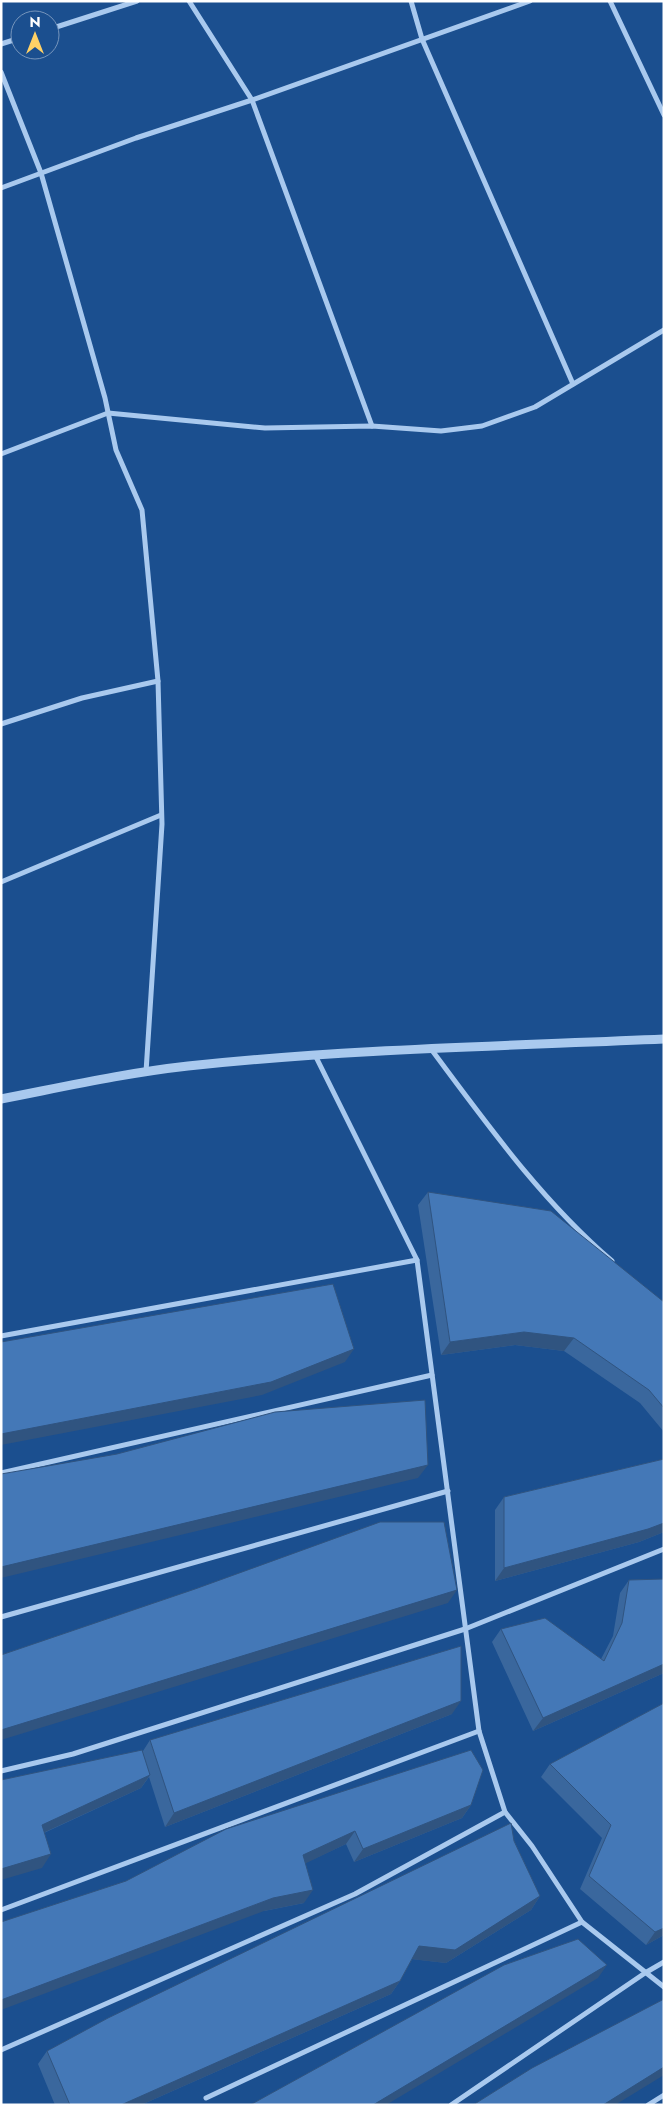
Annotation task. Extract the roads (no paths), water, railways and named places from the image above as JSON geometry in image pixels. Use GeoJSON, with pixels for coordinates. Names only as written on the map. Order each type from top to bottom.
{"type":"FeatureCollection","features":[{"type":"Feature","properties":{"kind":"street"},"geometry":{"type":"LineString","coordinates":[[60,26],[137,1]]}},
{"type":"Feature","properties":{"kind":"street"},"geometry":{"type":"LineString","coordinates":[[189,1],[252,100],[372,426]]}},
{"type":"Feature","properties":{"kind":"street"},"geometry":{"type":"LineString","coordinates":[[411,1],[422,39],[573,384]]}},
{"type":"Feature","properties":{"kind":"street"},"geometry":{"type":"LineString","coordinates":[[1,188],[136,138],[252,100],[530,1]]}},
{"type":"Feature","properties":{"kind":"street"},"geometry":{"type":"LineString","coordinates":[[610,1],[664,114]]}},
{"type":"Feature","properties":{"kind":"street"},"geometry":{"type":"LineString","coordinates":[[1,72],[41,173],[108,413],[116,450],[142,510],[158,681],[162,815],[146,1073]]}},
{"type":"Feature","properties":{"kind":"street"},"geometry":{"type":"LineString","coordinates":[[1,454],[108,413],[265,428],[372,426],[441,431],[482,426],[535,407],[664,330]]}},
{"type":"Feature","properties":{"kind":"street"},"geometry":{"type":"LineString","coordinates":[[1,724],[82,698],[158,681]]}},
{"type":"Feature","properties":{"kind":"street"},"geometry":{"type":"LineString","coordinates":[[1,882],[162,815]]}},
{"type":"Feature","properties":{"kind":"street"},"geometry":{"type":"LineString","coordinates":[[1,1099],[186,1066],[315,1055],[664,1039]]}},
{"type":"Feature","properties":{"kind":"street"},"geometry":{"type":"LineString","coordinates":[[431,1049],[515,1161],[586,1239],[614,1263]]}},
{"type":"Feature","properties":{"kind":"street"},"geometry":{"type":"LineString","coordinates":[[315,1055],[417,1260],[479,1731],[505,1812],[532,1846],[582,1922],[664,1986]]}},
{"type":"Feature","properties":{"kind":"street"},"geometry":{"type":"LineString","coordinates":[[1,1336],[417,1260]]}},
{"type":"Feature","properties":{"kind":"street"},"geometry":{"type":"LineString","coordinates":[[1,1472],[432,1375]]}},
{"type":"Feature","properties":{"kind":"street"},"geometry":{"type":"LineString","coordinates":[[1,1617],[448,1491]]}},
{"type":"Feature","properties":{"kind":"street"},"geometry":{"type":"LineString","coordinates":[[1,1771],[73,1754],[465,1629],[664,1549]]}},
{"type":"Feature","properties":{"kind":"street"},"geometry":{"type":"LineString","coordinates":[[1,1910],[479,1731]]}},
{"type":"Feature","properties":{"kind":"street"},"geometry":{"type":"LineString","coordinates":[[1,2050],[355,1894],[505,1812]]}},
{"type":"Feature","properties":{"kind":"street"},"geometry":{"type":"LineString","coordinates":[[206,2098],[582,1922]]}},
{"type":"Feature","properties":{"kind":"street"},"geometry":{"type":"LineString","coordinates":[[451,2105],[664,1962]]}},
{"type":"Feature","properties":{"kind":"street"},"geometry":{"type":"LineString","coordinates":[[648,2105],[664,2095]]}}]}
